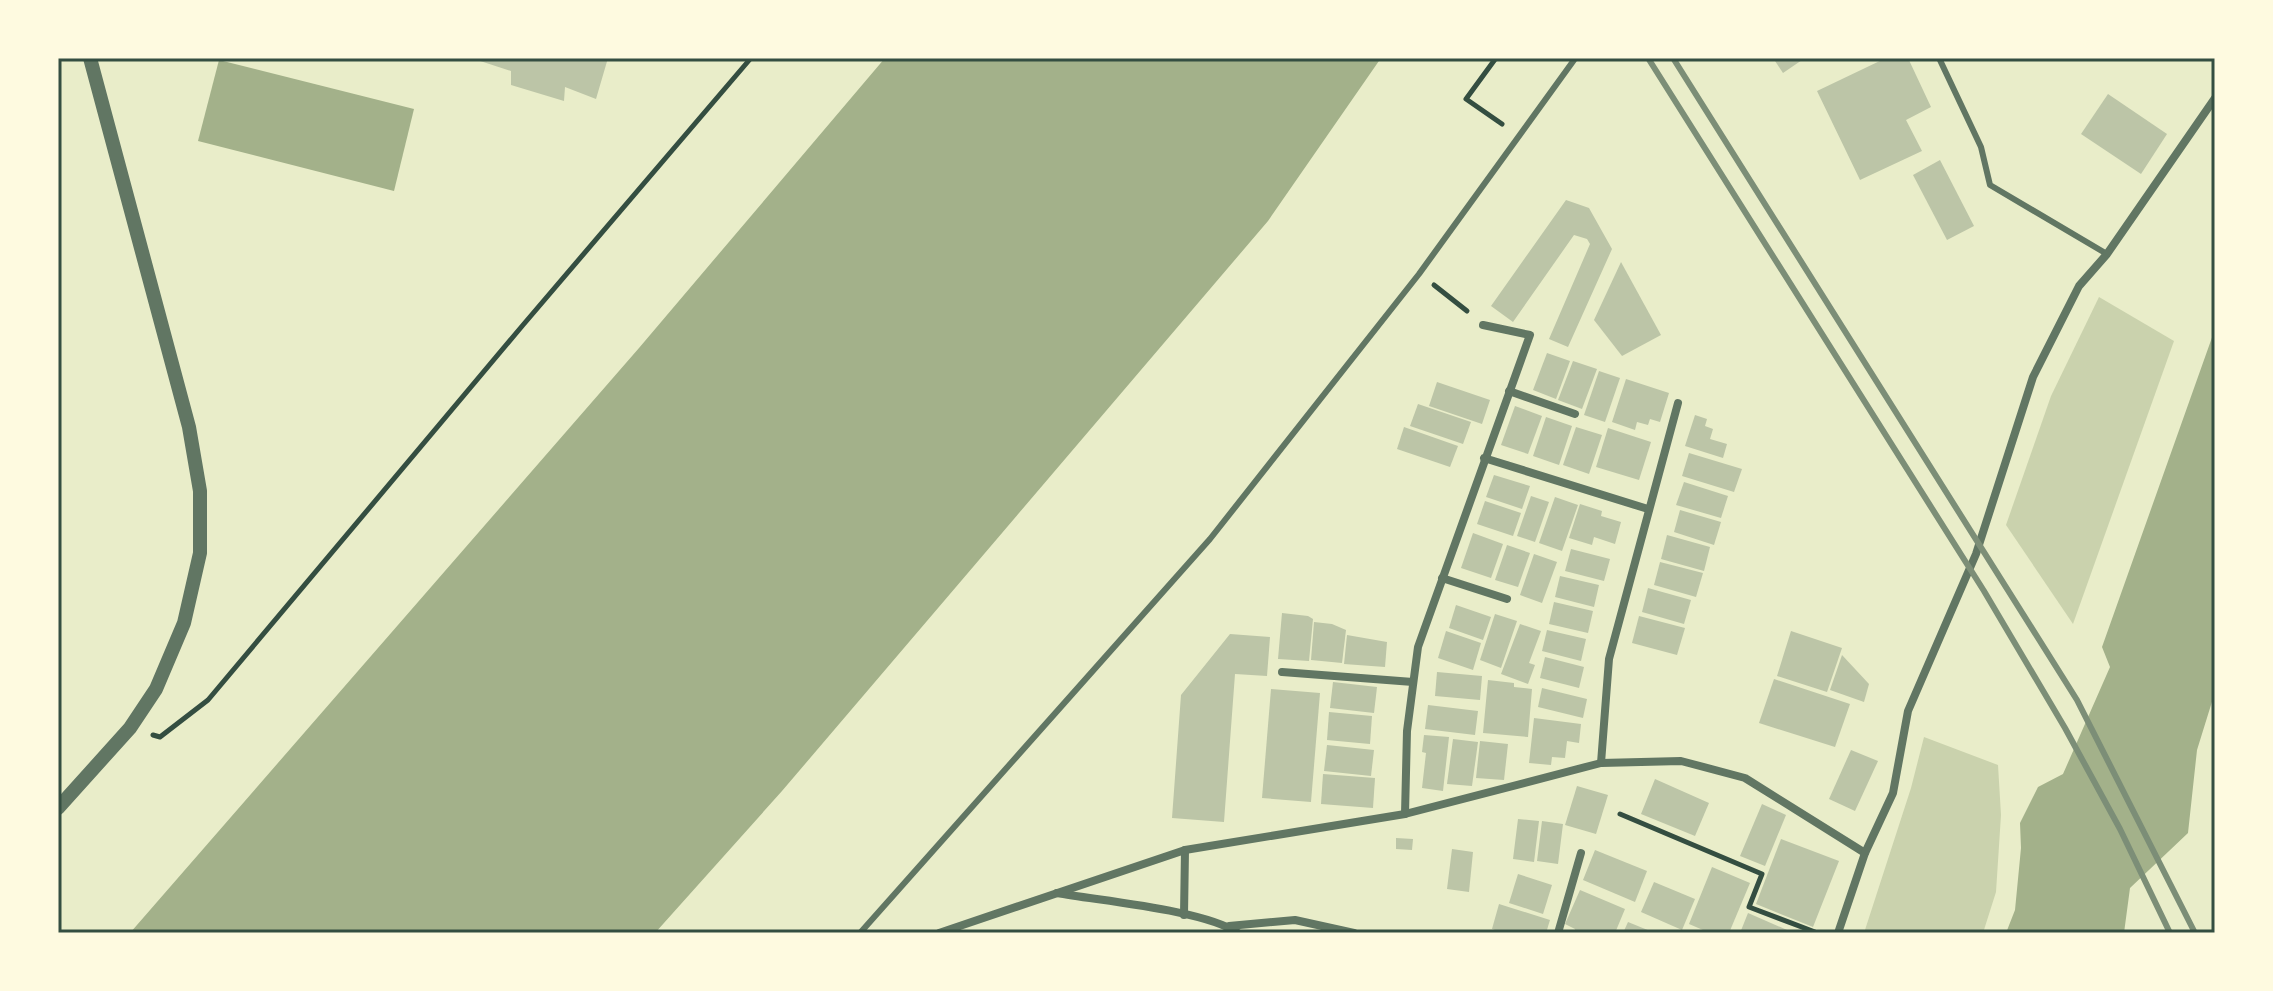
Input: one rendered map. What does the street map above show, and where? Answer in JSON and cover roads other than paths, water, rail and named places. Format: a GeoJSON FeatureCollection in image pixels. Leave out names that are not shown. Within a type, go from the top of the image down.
{"type":"FeatureCollection","features":[{"type":"Feature","properties":{"kind":"street"},"geometry":{"type":"LineString","coordinates":[[58,808],[130,728],[156,689],[184,623],[200,553],[200,491],[189,427],[90,58]]}},
{"type":"Feature","properties":{"kind":"street"},"geometry":{"type":"LineString","coordinates":[[1838,933],[1865,853],[1893,793],[1908,711],[1976,554],[2033,377],[2079,286],[2107,254],[2215,98]]}},
{"type":"Feature","properties":{"kind":"street"},"geometry":{"type":"LineString","coordinates":[[1405,814],[1407,731],[1418,647],[1530,335],[1483,325]]}},
{"type":"Feature","properties":{"kind":"street"},"geometry":{"type":"LineString","coordinates":[[1509,391],[1575,414]]}},
{"type":"Feature","properties":{"kind":"street"},"geometry":{"type":"LineString","coordinates":[[1601,763],[1609,659],[1678,403]]}},
{"type":"Feature","properties":{"kind":"street"},"geometry":{"type":"LineString","coordinates":[[1484,458],[1648,509]]}},
{"type":"Feature","properties":{"kind":"street"},"geometry":{"type":"LineString","coordinates":[[1442,578],[1507,599]]}},
{"type":"Feature","properties":{"kind":"street"},"geometry":{"type":"LineString","coordinates":[[1282,672],[1413,682]]}},
{"type":"Feature","properties":{"kind":"street"},"geometry":{"type":"LineString","coordinates":[[939,933],[1185,850],[1405,814],[1601,763],[1681,761],[1745,778],[1865,853]]}},
{"type":"Feature","properties":{"kind":"street"},"geometry":{"type":"LineString","coordinates":[[1184,915],[1185,850]]}},
{"type":"Feature","properties":{"kind":"street"},"geometry":{"type":"LineString","coordinates":[[1558,933],[1581,853]]}},
{"type":"Feature","properties":{"kind":"street"},"geometry":{"type":"LineString","coordinates":[[1056,893],[1184,915],[1238,933]]}},
{"type":"Feature","properties":{"kind":"street"},"geometry":{"type":"LineString","coordinates":[[1228,930],[1295,920],[1354,933]]}},
{"type":"Feature","properties":{"kind":"lane"},"geometry":{"type":"LineString","coordinates":[[1939,58],[1981,147],[1990,185],[2107,254]]}},
{"type":"Feature","properties":{"kind":"lane"},"geometry":{"type":"LineString","coordinates":[[860,933],[1210,539],[1419,274],[1574,60]]}},
{"type":"Feature","properties":{"kind":"railway"},"geometry":{"type":"LineString","coordinates":[[1648,58],[1984,591],[2120,829],[2170,933]]}},
{"type":"Feature","properties":{"kind":"railway"},"geometry":{"type":"LineString","coordinates":[[1673,58],[2077,700],[2195,933]]}}]}
